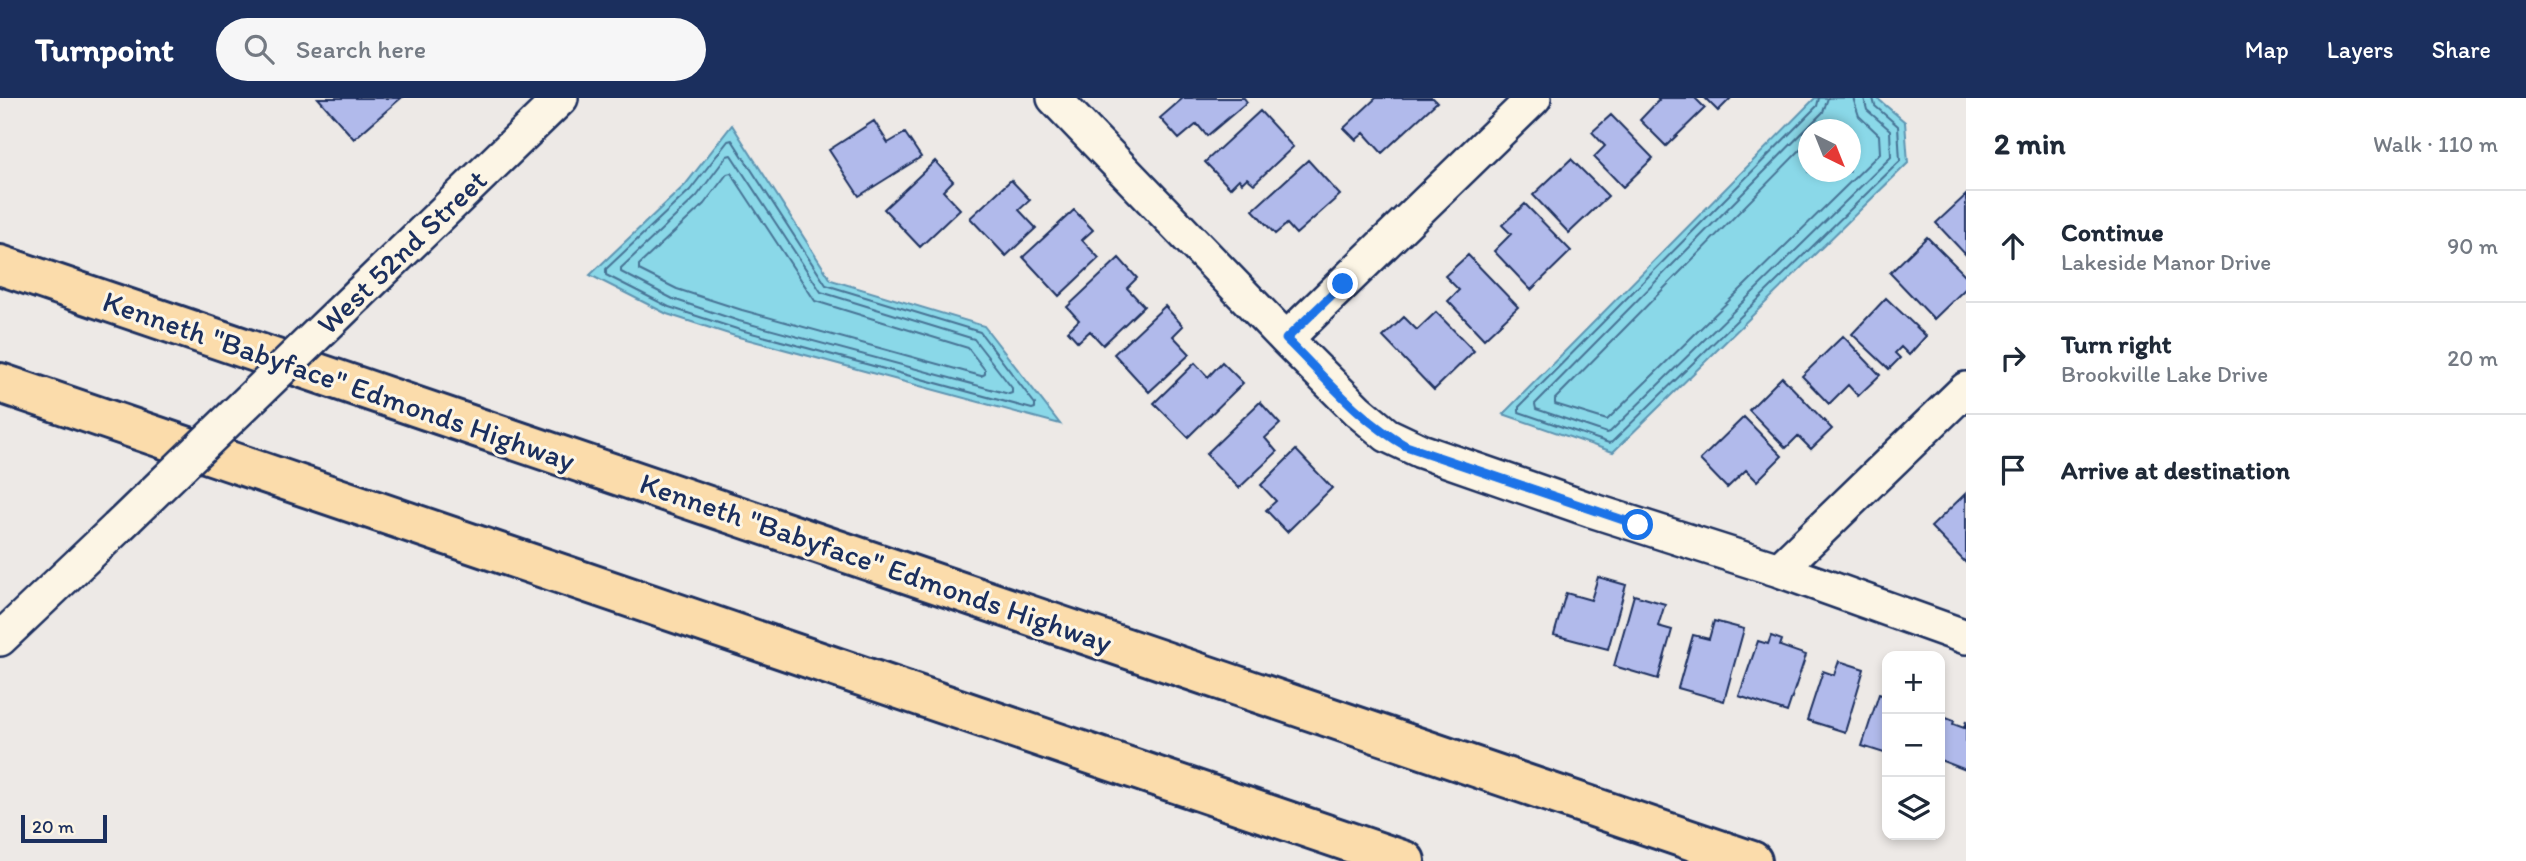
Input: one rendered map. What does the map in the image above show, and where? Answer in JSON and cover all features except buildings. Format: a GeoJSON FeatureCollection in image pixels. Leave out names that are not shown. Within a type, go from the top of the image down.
{"type":"FeatureCollection","features":[{"type":"Feature","properties":{"kind":"highway","name":"Kenneth \"Babyface\" Edmonds Highway"},"geometry":{"type":"LineString","coordinates":[[0,265],[1752,861]]}},
{"type":"Feature","properties":{"kind":"highway"},"geometry":{"type":"LineString","coordinates":[[0,383],[1405,861]]}},
{"type":"Feature","properties":{"kind":"street","name":"West 52nd Street"},"geometry":{"type":"LineString","coordinates":[[0,639],[561,98]]}},
{"type":"Feature","properties":{"kind":"street"},"geometry":{"type":"LineString","coordinates":[[1054,98],[1286,339],[1369,421],[1387,435],[1406,446],[1591,510],[1779,570],[1966,637]]}},
{"type":"Feature","properties":{"kind":"street"},"geometry":{"type":"LineString","coordinates":[[1286,339],[1531,99]]}},
{"type":"Feature","properties":{"kind":"street"},"geometry":{"type":"LineString","coordinates":[[1779,570],[1966,389]]}},
{"type":"Feature","properties":{"kind":"water"},"geometry":{"type":"Polygon","coordinates":[[[1815,98],[1877,98],[1905,122],[1908,163],[1613,452],[1503,414],[1815,98]]]}},
{"type":"Feature","properties":{"kind":"water"},"geometry":{"type":"Polygon","coordinates":[[[732,125],[831,280],[984,326],[1060,424],[735,336],[667,314],[590,275],[685,185],[732,125]]]}},
{"type":"Feature","properties":{"kind":"route"},"geometry":{"type":"LineString","coordinates":[[1343,284],[1286,339],[1369,421],[1406,446],[1638,525]]}}]}
